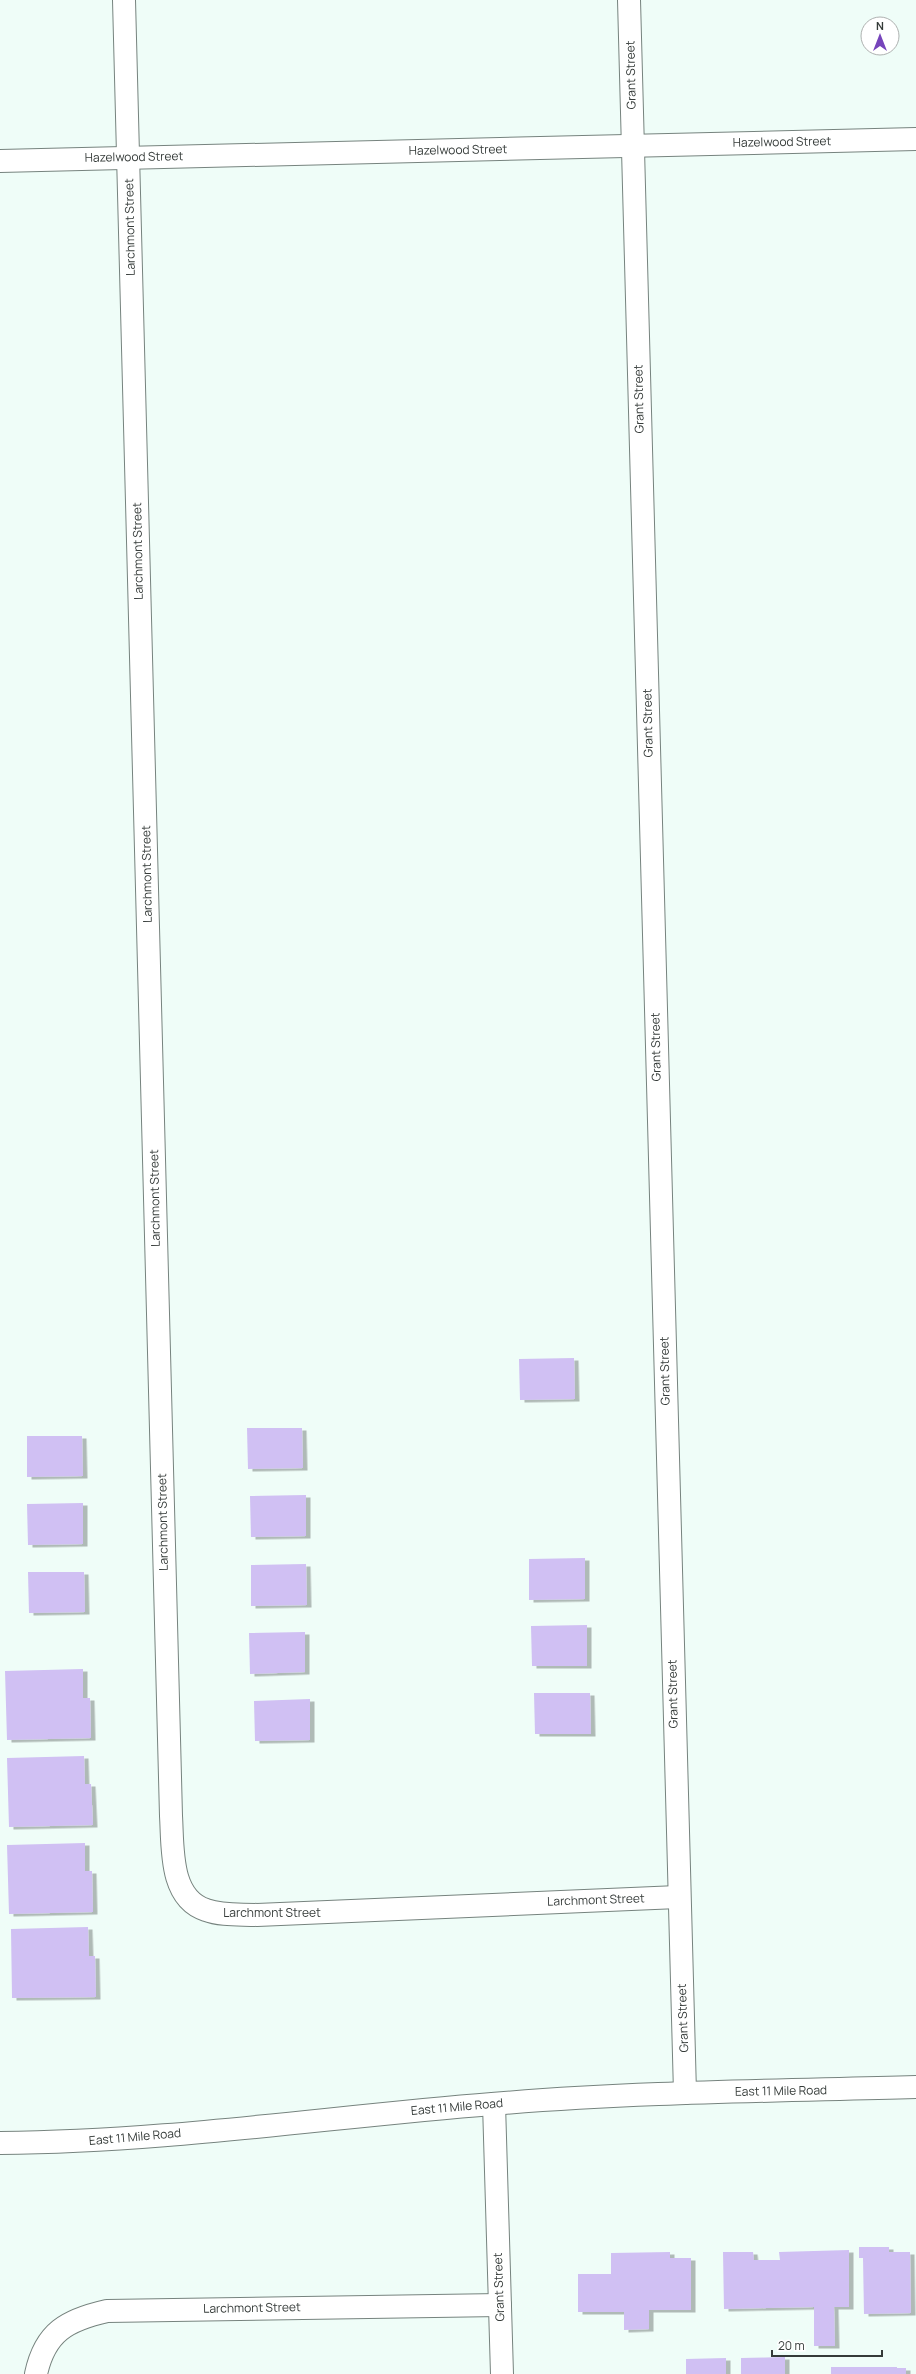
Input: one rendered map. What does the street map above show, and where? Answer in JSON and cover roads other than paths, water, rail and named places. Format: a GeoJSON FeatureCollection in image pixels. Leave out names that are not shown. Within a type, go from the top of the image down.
{"type":"FeatureCollection","features":[{"type":"Feature","properties":{"kind":"street","name":"Larchmont Street"},"geometry":{"type":"LineString","coordinates":[[124,0],[171,1816],[175,1869],[182,1891],[195,1905],[220,1913],[258,1915],[678,1897]]}},
{"type":"Feature","properties":{"kind":"street","name":"Grant Street"},"geometry":{"type":"LineString","coordinates":[[629,0],[678,1897],[685,2093]]}},
{"type":"Feature","properties":{"kind":"street","name":"Hazelwood Street"},"geometry":{"type":"LineString","coordinates":[[0,160],[916,139]]}},
{"type":"Feature","properties":{"kind":"street","name":"East 11 Mile Road"},"geometry":{"type":"LineString","coordinates":[[0,2143],[80,2142],[494,2104],[685,2093],[916,2087]]}},
{"type":"Feature","properties":{"kind":"street","name":"Grant Street"},"geometry":{"type":"LineString","coordinates":[[494,2104],[502,2374]]}},
{"type":"Feature","properties":{"kind":"street","name":"Larchmont Street"},"geometry":{"type":"LineString","coordinates":[[36,2374],[39,2357],[52,2336],[72,2321],[107,2311],[500,2305]]}}]}
